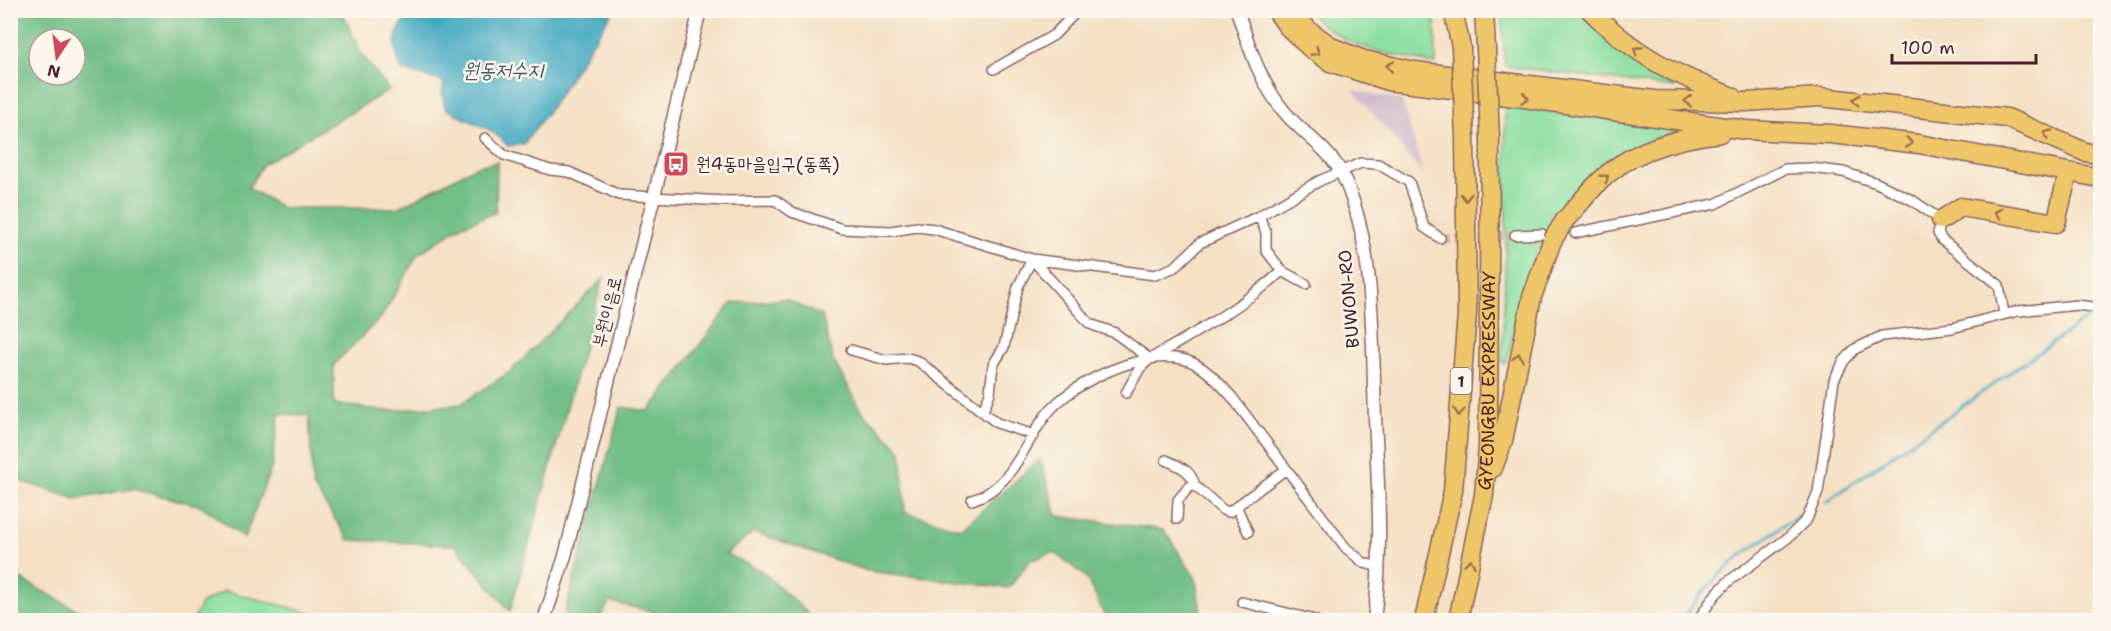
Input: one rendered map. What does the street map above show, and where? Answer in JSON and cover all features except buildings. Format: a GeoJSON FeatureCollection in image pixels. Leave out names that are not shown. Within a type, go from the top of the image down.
{"type":"FeatureCollection","features":[{"type":"Feature","properties":{"kind":"highway"},"geometry":{"type":"LineString","coordinates":[[1276,10],[1287,26],[1302,41],[1330,62],[1388,81],[1746,130],[1832,134],[1918,144],[2100,178]]}},
{"type":"Feature","properties":{"kind":"highway"},"geometry":{"type":"LineString","coordinates":[[1294,10],[1307,29],[1334,48],[1364,60],[1415,71],[1655,100],[1746,102],[1820,97],[2007,118],[2085,152],[2100,155]]}},
{"type":"Feature","properties":{"kind":"highway"},"geometry":{"type":"LineString","coordinates":[[1453,10],[1461,47]]}},
{"type":"Feature","properties":{"kind":"highway","name":"1"},"geometry":{"type":"LineString","coordinates":[[1458,10],[1461,47]]}},
{"type":"Feature","properties":{"kind":"highway","name":"GYEONGBU EXPRESSWAY"},"geometry":{"type":"LineString","coordinates":[[1458,621],[1484,495],[1491,366],[1490,138],[1484,10]]}},
{"type":"Feature","properties":{"kind":"highway"},"geometry":{"type":"LineString","coordinates":[[1590,10],[1612,32],[1657,65],[1746,102]]}},
{"type":"Feature","properties":{"kind":"highway","name":"GYEONGBU EXPRESSWAY"},"geometry":{"type":"LineString","coordinates":[[1424,621],[1453,491],[1467,313],[1466,138],[1461,47]]}},
{"type":"Feature","properties":{"kind":"highway"},"geometry":{"type":"LineString","coordinates":[[1484,495],[1503,441],[1532,297],[1547,237],[1570,226],[1600,181],[1638,154],[1688,137],[1746,130]]}},
{"type":"Feature","properties":{"kind":"highway"},"geometry":{"type":"LineString","coordinates":[[1941,220],[1961,207],[2056,223],[2068,173]]}},
{"type":"Feature","properties":{"kind":"street","name":"부원이음로"},"geometry":{"type":"LineString","coordinates":[[544,621],[565,556],[700,10]]}},
{"type":"Feature","properties":{"kind":"street"},"geometry":{"type":"LineString","coordinates":[[994,69],[1054,35],[1078,10]]}},
{"type":"Feature","properties":{"kind":"street","name":"BUWON-RO"},"geometry":{"type":"LineString","coordinates":[[1237,10],[1252,55],[1267,86],[1286,114],[1328,155],[1340,171],[1364,246],[1370,296],[1379,567],[1374,621]]}},
{"type":"Feature","properties":{"kind":"street"},"geometry":{"type":"LineString","coordinates":[[485,138],[504,155],[522,162],[569,172],[619,195],[653,198],[775,200],[792,212],[842,229],[891,231],[918,227],[934,229],[1032,259],[1155,275],[1175,267],[1200,243],[1259,216],[1340,171],[1361,163],[1378,165],[1403,177],[1412,189],[1424,227],[1440,238]]}},
{"type":"Feature","properties":{"kind":"street"},"geometry":{"type":"LineString","coordinates":[[1570,226],[1715,204],[1766,176],[1785,169],[1803,168],[1843,172],[1877,183],[1912,200],[1941,220],[1938,233],[1942,240],[1999,285],[2004,314]]}},
{"type":"Feature","properties":{"kind":"street"},"geometry":{"type":"LineString","coordinates":[[1259,216],[1266,232],[1266,250],[1282,271],[1306,284]]}},
{"type":"Feature","properties":{"kind":"street"},"geometry":{"type":"LineString","coordinates":[[1515,235],[1547,237]]}},
{"type":"Feature","properties":{"kind":"street"},"geometry":{"type":"LineString","coordinates":[[1032,259],[1090,324],[1115,333],[1150,359]]}},
{"type":"Feature","properties":{"kind":"street"},"geometry":{"type":"LineString","coordinates":[[983,411],[990,393],[993,365],[1004,346],[1018,287],[1032,259]]}},
{"type":"Feature","properties":{"kind":"street"},"geometry":{"type":"LineString","coordinates":[[972,500],[985,496],[1011,472],[1046,415],[1060,400],[1093,378],[1150,359],[1226,315],[1282,271]]}},
{"type":"Feature","properties":{"kind":"street"},"geometry":{"type":"LineString","coordinates":[[1698,621],[1715,595],[1789,537],[1807,519],[1818,492],[1834,380],[1844,361],[1855,349],[1882,336],[1952,328],[2004,314],[2047,306],[2098,308]]}},
{"type":"Feature","properties":{"kind":"street"},"geometry":{"type":"LineString","coordinates":[[851,350],[886,360],[908,358],[918,361],[998,423],[1034,435]]}},
{"type":"Feature","properties":{"kind":"street"},"geometry":{"type":"LineString","coordinates":[[1126,393],[1140,368],[1150,359],[1167,357],[1197,365],[1213,377],[1232,397],[1346,548],[1364,564],[1379,567]]}},
{"type":"Feature","properties":{"kind":"street"},"geometry":{"type":"LineString","coordinates":[[1167,460],[1187,470],[1195,486],[1223,510],[1229,512],[1285,470]]}},
{"type":"Feature","properties":{"kind":"street"},"geometry":{"type":"LineString","coordinates":[[1177,519],[1178,500],[1189,487],[1195,486]]}},
{"type":"Feature","properties":{"kind":"street"},"geometry":{"type":"LineString","coordinates":[[1237,508],[1248,532]]}},
{"type":"Feature","properties":{"kind":"street"},"geometry":{"type":"LineString","coordinates":[[1242,602],[1315,621]]}},
{"type":"Feature","properties":{"kind":"shaded area"},"geometry":{"type":"Polygon","coordinates":[[[1353,90],[1402,101],[1424,175],[1353,90]]]}},
{"type":"Feature","properties":{"kind":"green space"},"geometry":{"type":"Polygon","coordinates":[[[10,11],[342,11],[361,54],[389,90],[263,164],[248,188],[283,208],[398,208],[477,166],[497,162],[496,212],[461,226],[418,254],[382,316],[334,364],[334,404],[386,411],[461,404],[510,372],[603,279],[510,611],[455,545],[349,540],[313,486],[309,415],[279,414],[272,466],[244,538],[202,506],[133,489],[76,499],[11,478],[10,11]]]}},
{"type":"Feature","properties":{"kind":"green space"},"geometry":{"type":"Polygon","coordinates":[[[1308,11],[1435,11],[1436,64],[1383,53],[1351,42],[1321,24],[1308,11]]]}},
{"type":"Feature","properties":{"kind":"green space"},"geometry":{"type":"Polygon","coordinates":[[[1501,11],[1579,11],[1624,54],[1676,88],[1505,66],[1501,11]]]}},
{"type":"Feature","properties":{"kind":"green space"},"geometry":{"type":"Polygon","coordinates":[[[1505,106],[1681,130],[1626,152],[1606,165],[1571,198],[1543,239],[1524,283],[1504,364],[1502,362],[1506,239],[1505,106]]]}},
{"type":"Feature","properties":{"kind":"green space"},"geometry":{"type":"Polygon","coordinates":[[[785,299],[822,316],[833,360],[863,412],[901,450],[905,512],[961,529],[1040,459],[1057,516],[1164,530],[1196,579],[1202,620],[1107,620],[1086,577],[1054,552],[1029,561],[1009,588],[868,571],[754,532],[726,554],[763,572],[807,613],[809,620],[664,620],[651,611],[610,602],[598,620],[563,620],[621,407],[649,411],[732,303],[785,299]]]}},
{"type":"Feature","properties":{"kind":"green space"},"geometry":{"type":"Polygon","coordinates":[[[11,574],[96,620],[11,620],[11,574]]]}},
{"type":"Feature","properties":{"kind":"green space"},"geometry":{"type":"Polygon","coordinates":[[[225,591],[338,620],[193,620],[202,603],[225,591]]]}},
{"type":"Feature","properties":{"kind":"water","name":"원동저수지"},"geometry":{"type":"Polygon","coordinates":[[[412,11],[613,11],[551,107],[524,144],[508,146],[494,133],[445,108],[442,94],[444,82],[401,70],[396,51],[396,38],[401,26],[412,11]]]}},
{"type":"Feature","properties":{"kind":"waterway"},"geometry":{"type":"LineString","coordinates":[[1826,502],[2099,310]]}},
{"type":"Feature","properties":{"kind":"waterway"},"geometry":{"type":"LineString","coordinates":[[1683,620],[1694,603],[1720,574],[1749,550],[1798,516]]}},
{"type":"Feature","properties":{"kind":"tunnel"},"geometry":{"type":"LineString","coordinates":[[1440,238],[1515,235]]}},
{"type":"Feature","properties":{"kind":"place","name":"원4동마을입구(동쪽)"},"geometry":{"type":"Point","coordinates":[676,164]}}]}
